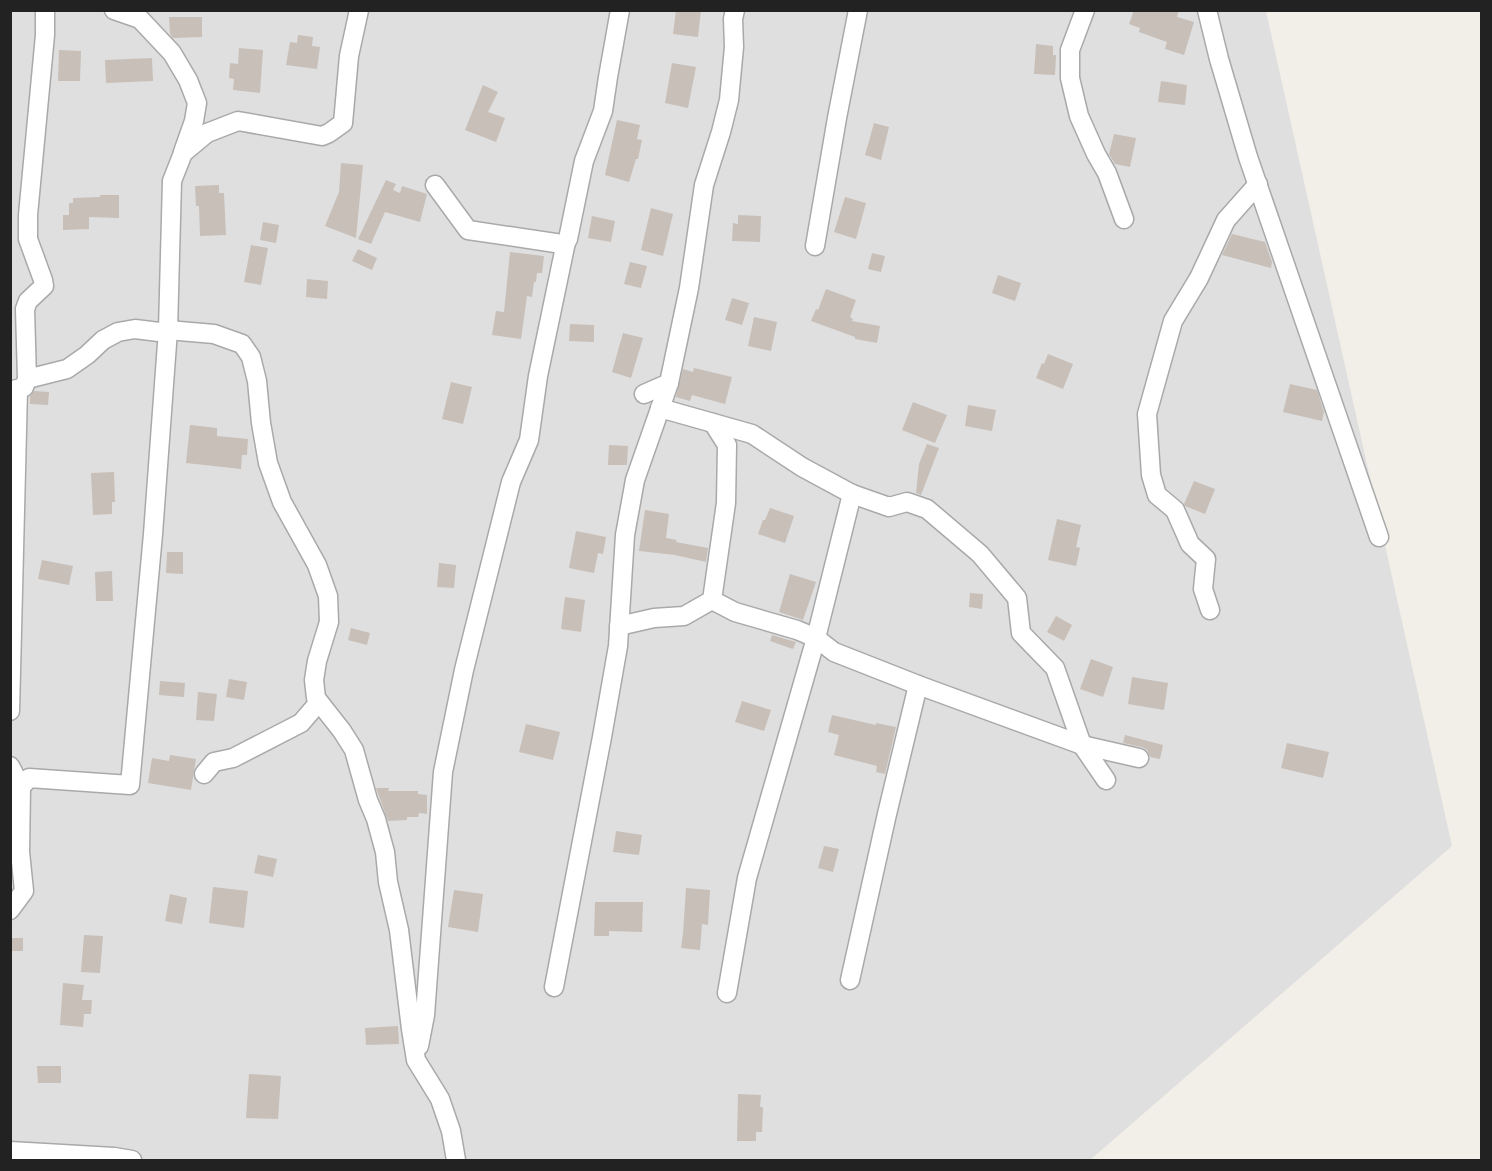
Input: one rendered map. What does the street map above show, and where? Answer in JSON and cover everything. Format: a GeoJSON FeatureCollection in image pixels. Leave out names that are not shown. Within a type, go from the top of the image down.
{"type":"FeatureCollection","features":[{"type":"Feature","properties":{"kind":"street"},"geometry":{"type":"LineString","coordinates":[[10,711],[18,387],[25,309],[28,301],[44,286],[28,239],[28,215],[45,35],[45,10]]}},
{"type":"Feature","properties":{"kind":"street"},"geometry":{"type":"LineString","coordinates":[[21,788],[29,778],[130,785],[153,534],[168,330],[172,181],[194,122],[196,103],[188,80],[172,53],[140,19],[114,10]]}},
{"type":"Feature","properties":{"kind":"street"},"geometry":{"type":"LineString","coordinates":[[179,162],[183,153],[207,133],[238,121],[322,136],[343,123],[349,56],[359,10]]}},
{"type":"Feature","properties":{"kind":"street"},"geometry":{"type":"LineString","coordinates":[[416,1060],[424,1015],[443,772],[464,670],[511,482],[529,440],[538,376],[566,242],[584,161],[603,111],[621,10]]}},
{"type":"Feature","properties":{"kind":"street"},"geometry":{"type":"LineString","coordinates":[[554,987],[618,646],[625,535],[635,480],[669,383],[689,288],[704,185],[729,100],[735,10]]}},
{"type":"Feature","properties":{"kind":"street"},"geometry":{"type":"LineString","coordinates":[[815,246],[858,10]]}},
{"type":"Feature","properties":{"kind":"street"},"geometry":{"type":"LineString","coordinates":[[1084,10],[1070,51],[1070,78],[1079,116],[1107,172],[1124,219]]}},
{"type":"Feature","properties":{"kind":"street"},"geometry":{"type":"LineString","coordinates":[[1207,10],[1219,59],[1258,184],[1379,537]]}},
{"type":"Feature","properties":{"kind":"street"},"geometry":{"type":"LineString","coordinates":[[1210,610],[1203,589],[1206,559],[1190,544],[1175,510],[1157,495],[1151,475],[1147,414],[1173,321],[1199,278],[1226,220],[1258,184]]}},
{"type":"Feature","properties":{"kind":"street"},"geometry":{"type":"LineString","coordinates":[[435,185],[468,230],[562,244],[566,242]]}},
{"type":"Feature","properties":{"kind":"street"},"geometry":{"type":"LineString","coordinates":[[18,387],[67,369],[103,340],[118,332],[135,329],[214,334],[242,344],[251,357],[257,381],[268,464],[282,502],[317,565],[328,596],[329,622],[314,680],[316,698],[354,750],[368,800],[376,819],[385,852],[388,882],[399,930],[416,1060],[440,1098],[451,1131],[456,1161]]}},
{"type":"Feature","properties":{"kind":"street"},"geometry":{"type":"LineString","coordinates":[[644,394],[669,383]]}},
{"type":"Feature","properties":{"kind":"street"},"geometry":{"type":"LineString","coordinates":[[660,408],[752,434],[852,494],[889,507],[907,502],[927,509],[980,554],[1017,598],[1021,633],[1055,668],[1082,745],[1106,780]]}},
{"type":"Feature","properties":{"kind":"street"},"geometry":{"type":"LineString","coordinates":[[712,600],[726,503],[727,445],[713,423]]}},
{"type":"Feature","properties":{"kind":"street"},"geometry":{"type":"LineString","coordinates":[[727,993],[747,878],[816,638],[852,494]]}},
{"type":"Feature","properties":{"kind":"street"},"geometry":{"type":"LineString","coordinates":[[619,626],[654,618],[684,616],[712,600]]}},
{"type":"Feature","properties":{"kind":"street"},"geometry":{"type":"LineString","coordinates":[[712,600],[735,612],[797,630],[816,638],[834,652],[918,685],[1082,745],[1139,758]]}},
{"type":"Feature","properties":{"kind":"street"},"geometry":{"type":"LineString","coordinates":[[850,980],[918,685]]}},
{"type":"Feature","properties":{"kind":"street"},"geometry":{"type":"LineString","coordinates":[[204,774],[214,762],[233,758],[301,723],[319,702]]}},
{"type":"Feature","properties":{"kind":"street"},"geometry":{"type":"LineString","coordinates":[[10,766],[21,788],[20,852],[24,891],[10,910]]}},
{"type":"Feature","properties":{"kind":"street"},"geometry":{"type":"LineString","coordinates":[[10,1151],[114,1157],[132,1161]]}},
{"type":"Feature","properties":{"kind":"shaded area"},"geometry":{"type":"Polygon","coordinates":[[[10,11],[1266,11],[1452,846],[1090,1160],[11,1160],[10,11]]]}},
{"type":"Feature","properties":{"kind":"building"},"geometry":{"type":"Polygon","coordinates":[[[676,10],[701,10],[698,37],[673,34],[676,10]]]}},
{"type":"Feature","properties":{"kind":"building"},"geometry":{"type":"Polygon","coordinates":[[[1134,10],[1179,10],[1177,17],[1194,22],[1184,55],[1165,49],[1167,42],[1139,32],[1140,28],[1129,24],[1134,10]]]}},
{"type":"Feature","properties":{"kind":"building"},"geometry":{"type":"Polygon","coordinates":[[[169,17],[202,17],[202,37],[173,38],[170,34],[169,17]]]}},
{"type":"Feature","properties":{"kind":"building"},"geometry":{"type":"Polygon","coordinates":[[[298,35],[313,37],[312,46],[320,47],[317,69],[286,65],[290,42],[297,43],[298,35]]]}},
{"type":"Feature","properties":{"kind":"building"},"geometry":{"type":"Polygon","coordinates":[[[1036,44],[1053,46],[1053,55],[1056,55],[1055,75],[1034,74],[1036,44]]]}},
{"type":"Feature","properties":{"kind":"building"},"geometry":{"type":"Polygon","coordinates":[[[239,48],[263,50],[260,93],[233,90],[234,79],[229,78],[230,63],[238,64],[239,48]]]}},
{"type":"Feature","properties":{"kind":"building"},"geometry":{"type":"Polygon","coordinates":[[[59,50],[81,51],[80,81],[58,81],[59,50]]]}},
{"type":"Feature","properties":{"kind":"building"},"geometry":{"type":"Polygon","coordinates":[[[152,58],[153,81],[106,83],[105,60],[152,58]]]}},
{"type":"Feature","properties":{"kind":"building"},"geometry":{"type":"Polygon","coordinates":[[[672,63],[696,67],[688,108],[665,103],[672,63]]]}},
{"type":"Feature","properties":{"kind":"building"},"geometry":{"type":"Polygon","coordinates":[[[1161,81],[1187,85],[1185,105],[1158,102],[1161,81]]]}},
{"type":"Feature","properties":{"kind":"building"},"geometry":{"type":"Polygon","coordinates":[[[483,85],[498,92],[488,112],[505,118],[496,142],[465,130],[483,85]]]}},
{"type":"Feature","properties":{"kind":"building"},"geometry":{"type":"Polygon","coordinates":[[[617,120],[640,125],[637,139],[642,140],[629,182],[605,175],[617,120]]]}},
{"type":"Feature","properties":{"kind":"building"},"geometry":{"type":"Polygon","coordinates":[[[874,123],[889,127],[881,160],[865,155],[874,123]]]}},
{"type":"Feature","properties":{"kind":"building"},"geometry":{"type":"Polygon","coordinates":[[[1114,134],[1136,138],[1130,167],[1115,164],[1109,154],[1114,134]]]}},
{"type":"Feature","properties":{"kind":"building"},"geometry":{"type":"Polygon","coordinates":[[[341,163],[363,165],[356,238],[325,226],[339,192],[341,163]]]}},
{"type":"Feature","properties":{"kind":"building"},"geometry":{"type":"Polygon","coordinates":[[[386,180],[396,184],[393,190],[400,193],[402,186],[427,194],[420,222],[385,212],[371,244],[358,239],[386,180]]]}},
{"type":"Feature","properties":{"kind":"building"},"geometry":{"type":"Polygon","coordinates":[[[219,185],[219,193],[224,193],[226,235],[200,236],[199,206],[196,206],[195,186],[219,185]]]}},
{"type":"Feature","properties":{"kind":"building"},"geometry":{"type":"Polygon","coordinates":[[[100,195],[119,195],[119,218],[89,217],[89,229],[63,230],[63,215],[69,215],[69,203],[73,203],[73,198],[100,197],[100,195]]]}},
{"type":"Feature","properties":{"kind":"building"},"geometry":{"type":"Polygon","coordinates":[[[845,197],[866,203],[856,239],[834,232],[845,197]]]}},
{"type":"Feature","properties":{"kind":"building"},"geometry":{"type":"Polygon","coordinates":[[[651,208],[673,214],[663,256],[641,250],[651,208]]]}},
{"type":"Feature","properties":{"kind":"building"},"geometry":{"type":"Polygon","coordinates":[[[738,215],[761,216],[760,242],[732,241],[733,223],[738,224],[738,215]]]}},
{"type":"Feature","properties":{"kind":"building"},"geometry":{"type":"Polygon","coordinates":[[[592,216],[615,221],[611,242],[588,238],[592,216]]]}},
{"type":"Feature","properties":{"kind":"building"},"geometry":{"type":"Polygon","coordinates":[[[263,222],[279,225],[276,243],[260,240],[263,222]]]}},
{"type":"Feature","properties":{"kind":"building"},"geometry":{"type":"Polygon","coordinates":[[[1232,234],[1265,242],[1272,262],[1271,268],[1222,255],[1232,234]]]}},
{"type":"Feature","properties":{"kind":"building"},"geometry":{"type":"Polygon","coordinates":[[[251,245],[268,248],[261,285],[244,282],[251,245]]]}},
{"type":"Feature","properties":{"kind":"building"},"geometry":{"type":"Polygon","coordinates":[[[358,249],[377,258],[372,270],[352,261],[358,249]]]}},
{"type":"Feature","properties":{"kind":"building"},"geometry":{"type":"Polygon","coordinates":[[[510,252],[544,256],[542,273],[537,273],[532,297],[527,296],[521,339],[492,335],[496,311],[504,312],[510,252]]]}},
{"type":"Feature","properties":{"kind":"building"},"geometry":{"type":"Polygon","coordinates":[[[872,253],[885,256],[881,272],[868,269],[872,253]]]}},
{"type":"Feature","properties":{"kind":"building"},"geometry":{"type":"Polygon","coordinates":[[[630,262],[647,266],[641,288],[624,284],[630,262]]]}},
{"type":"Feature","properties":{"kind":"building"},"geometry":{"type":"Polygon","coordinates":[[[998,275],[1021,283],[1015,301],[992,293],[998,275]]]}},
{"type":"Feature","properties":{"kind":"building"},"geometry":{"type":"Polygon","coordinates":[[[307,279],[328,281],[327,299],[306,297],[307,279]]]}},
{"type":"Feature","properties":{"kind":"building"},"geometry":{"type":"Polygon","coordinates":[[[826,289],[856,300],[850,317],[852,321],[880,326],[877,343],[855,339],[855,337],[811,321],[826,289]]]}},
{"type":"Feature","properties":{"kind":"building"},"geometry":{"type":"Polygon","coordinates":[[[732,298],[749,303],[742,325],[725,320],[732,298]]]}},
{"type":"Feature","properties":{"kind":"building"},"geometry":{"type":"Polygon","coordinates":[[[754,317],[777,322],[771,351],[748,346],[754,317]]]}},
{"type":"Feature","properties":{"kind":"building"},"geometry":{"type":"Polygon","coordinates":[[[570,324],[594,325],[594,342],[569,341],[570,324]]]}},
{"type":"Feature","properties":{"kind":"building"},"geometry":{"type":"Polygon","coordinates":[[[623,333],[643,338],[631,378],[612,372],[623,333]]]}},
{"type":"Feature","properties":{"kind":"building"},"geometry":{"type":"Polygon","coordinates":[[[1048,354],[1073,364],[1063,389],[1036,378],[1048,354]]]}},
{"type":"Feature","properties":{"kind":"building"},"geometry":{"type":"Polygon","coordinates":[[[694,368],[732,377],[725,404],[692,395],[690,401],[676,397],[683,369],[693,372],[694,368]]]}},
{"type":"Feature","properties":{"kind":"building"},"geometry":{"type":"Polygon","coordinates":[[[451,382],[472,387],[463,424],[442,419],[451,382]]]}},
{"type":"Feature","properties":{"kind":"building"},"geometry":{"type":"Polygon","coordinates":[[[1290,384],[1317,390],[1324,412],[1322,421],[1283,412],[1290,384]]]}},
{"type":"Feature","properties":{"kind":"building"},"geometry":{"type":"Polygon","coordinates":[[[34,391],[49,392],[48,405],[30,404],[30,396],[34,391]]]}},
{"type":"Feature","properties":{"kind":"building"},"geometry":{"type":"Polygon","coordinates":[[[913,402],[947,415],[935,443],[902,430],[913,402]]]}},
{"type":"Feature","properties":{"kind":"building"},"geometry":{"type":"Polygon","coordinates":[[[968,405],[996,410],[992,431],[965,426],[968,405]]]}},
{"type":"Feature","properties":{"kind":"building"},"geometry":{"type":"Polygon","coordinates":[[[190,425],[217,428],[217,436],[248,439],[247,455],[242,455],[241,469],[186,463],[190,425]]]}},
{"type":"Feature","properties":{"kind":"building"},"geometry":{"type":"Polygon","coordinates":[[[927,444],[939,448],[921,495],[916,493],[919,464],[927,444]]]}},
{"type":"Feature","properties":{"kind":"building"},"geometry":{"type":"Polygon","coordinates":[[[609,445],[628,446],[627,465],[608,465],[609,445]]]}},
{"type":"Feature","properties":{"kind":"building"},"geometry":{"type":"Polygon","coordinates":[[[114,472],[115,502],[112,502],[112,514],[93,515],[91,473],[114,472]]]}},
{"type":"Feature","properties":{"kind":"building"},"geometry":{"type":"Polygon","coordinates":[[[1194,481],[1215,489],[1205,514],[1184,504],[1194,481]]]}},
{"type":"Feature","properties":{"kind":"building"},"geometry":{"type":"Polygon","coordinates":[[[770,508],[794,516],[785,543],[758,534],[770,508]]]}},
{"type":"Feature","properties":{"kind":"building"},"geometry":{"type":"Polygon","coordinates":[[[645,510],[669,514],[666,538],[708,548],[706,562],[675,555],[639,551],[645,510]]]}},
{"type":"Feature","properties":{"kind":"building"},"geometry":{"type":"Polygon","coordinates":[[[1057,519],[1081,525],[1076,547],[1080,548],[1076,566],[1048,560],[1057,519]]]}},
{"type":"Feature","properties":{"kind":"building"},"geometry":{"type":"Polygon","coordinates":[[[576,531],[606,537],[603,554],[598,553],[594,573],[569,568],[576,531]]]}},
{"type":"Feature","properties":{"kind":"building"},"geometry":{"type":"Polygon","coordinates":[[[167,552],[183,552],[183,574],[166,573],[167,552]]]}},
{"type":"Feature","properties":{"kind":"building"},"geometry":{"type":"Polygon","coordinates":[[[42,560],[73,566],[69,585],[38,579],[42,560]]]}},
{"type":"Feature","properties":{"kind":"building"},"geometry":{"type":"Polygon","coordinates":[[[439,563],[456,565],[454,588],[437,587],[439,563]]]}},
{"type":"Feature","properties":{"kind":"building"},"geometry":{"type":"Polygon","coordinates":[[[112,571],[113,601],[96,601],[95,572],[112,571]]]}},
{"type":"Feature","properties":{"kind":"building"},"geometry":{"type":"Polygon","coordinates":[[[790,574],[816,582],[803,620],[779,612],[790,574]]]}},
{"type":"Feature","properties":{"kind":"building"},"geometry":{"type":"Polygon","coordinates":[[[970,593],[983,594],[982,609],[969,607],[970,593]]]}},
{"type":"Feature","properties":{"kind":"building"},"geometry":{"type":"Polygon","coordinates":[[[565,597],[585,600],[581,632],[561,629],[565,597]]]}},
{"type":"Feature","properties":{"kind":"building"},"geometry":{"type":"Polygon","coordinates":[[[1056,616],[1072,625],[1064,641],[1047,632],[1056,616]]]}},
{"type":"Feature","properties":{"kind":"building"},"geometry":{"type":"Polygon","coordinates":[[[351,628],[370,633],[367,645],[348,640],[351,628]]]}},
{"type":"Feature","properties":{"kind":"building"},"geometry":{"type":"Polygon","coordinates":[[[772,635],[796,642],[793,649],[770,641],[772,635]]]}},
{"type":"Feature","properties":{"kind":"building"},"geometry":{"type":"Polygon","coordinates":[[[1091,659],[1113,667],[1103,697],[1080,689],[1091,659]]]}},
{"type":"Feature","properties":{"kind":"building"},"geometry":{"type":"Polygon","coordinates":[[[1132,677],[1168,683],[1164,710],[1128,704],[1132,677]]]}},
{"type":"Feature","properties":{"kind":"building"},"geometry":{"type":"Polygon","coordinates":[[[229,679],[247,682],[244,700],[226,697],[229,679]]]}},
{"type":"Feature","properties":{"kind":"building"},"geometry":{"type":"Polygon","coordinates":[[[160,681],[185,683],[184,697],[159,695],[160,681]]]}},
{"type":"Feature","properties":{"kind":"building"},"geometry":{"type":"Polygon","coordinates":[[[198,692],[217,694],[214,721],[196,720],[198,692]]]}},
{"type":"Feature","properties":{"kind":"building"},"geometry":{"type":"Polygon","coordinates":[[[742,701],[771,710],[764,731],[735,722],[742,701]]]}},
{"type":"Feature","properties":{"kind":"building"},"geometry":{"type":"Polygon","coordinates":[[[832,715],[896,727],[885,774],[876,772],[877,766],[834,755],[839,735],[828,732],[832,715]]]}},
{"type":"Feature","properties":{"kind":"building"},"geometry":{"type":"Polygon","coordinates":[[[526,724],[560,732],[553,760],[519,752],[526,724]]]}},
{"type":"Feature","properties":{"kind":"building"},"geometry":{"type":"Polygon","coordinates":[[[1125,735],[1163,745],[1160,759],[1150,757],[1147,750],[1142,747],[1123,743],[1125,735]]]}},
{"type":"Feature","properties":{"kind":"building"},"geometry":{"type":"Polygon","coordinates":[[[1287,743],[1329,752],[1323,778],[1281,768],[1287,743]]]}},
{"type":"Feature","properties":{"kind":"building"},"geometry":{"type":"Polygon","coordinates":[[[170,755],[196,759],[191,790],[148,783],[152,758],[169,761],[170,755]]]}},
{"type":"Feature","properties":{"kind":"building"},"geometry":{"type":"Polygon","coordinates":[[[376,788],[389,788],[388,791],[418,791],[418,794],[427,795],[427,814],[419,813],[418,817],[407,817],[407,820],[388,821],[376,788]]]}},
{"type":"Feature","properties":{"kind":"building"},"geometry":{"type":"Polygon","coordinates":[[[616,831],[642,835],[639,855],[613,852],[616,831]]]}},
{"type":"Feature","properties":{"kind":"building"},"geometry":{"type":"Polygon","coordinates":[[[824,846],[839,849],[833,872],[818,868],[824,846]]]}},
{"type":"Feature","properties":{"kind":"building"},"geometry":{"type":"Polygon","coordinates":[[[258,855],[277,859],[273,877],[254,873],[258,855]]]}},
{"type":"Feature","properties":{"kind":"building"},"geometry":{"type":"Polygon","coordinates":[[[213,887],[248,891],[244,928],[209,923],[213,887]]]}},
{"type":"Feature","properties":{"kind":"building"},"geometry":{"type":"Polygon","coordinates":[[[686,888],[710,890],[708,925],[702,924],[700,950],[681,948],[686,888]]]}},
{"type":"Feature","properties":{"kind":"building"},"geometry":{"type":"Polygon","coordinates":[[[454,890],[483,894],[478,932],[448,927],[454,890]]]}},
{"type":"Feature","properties":{"kind":"building"},"geometry":{"type":"Polygon","coordinates":[[[170,894],[187,898],[182,924],[165,921],[170,894]]]}},
{"type":"Feature","properties":{"kind":"building"},"geometry":{"type":"Polygon","coordinates":[[[595,902],[643,902],[642,932],[609,931],[609,936],[594,936],[595,902]]]}},
{"type":"Feature","properties":{"kind":"building"},"geometry":{"type":"Polygon","coordinates":[[[84,935],[103,936],[100,973],[81,972],[84,935]]]}},
{"type":"Feature","properties":{"kind":"building"},"geometry":{"type":"Polygon","coordinates":[[[10,938],[23,938],[23,951],[10,951],[10,938]]]}},
{"type":"Feature","properties":{"kind":"building"},"geometry":{"type":"Polygon","coordinates":[[[63,983],[84,985],[82,1000],[92,1000],[91,1014],[84,1014],[83,1027],[60,1025],[63,983]]]}},
{"type":"Feature","properties":{"kind":"building"},"geometry":{"type":"Polygon","coordinates":[[[398,1026],[399,1044],[366,1045],[365,1028],[398,1026]]]}},
{"type":"Feature","properties":{"kind":"building"},"geometry":{"type":"Polygon","coordinates":[[[37,1066],[61,1066],[61,1083],[38,1083],[37,1066]]]}},
{"type":"Feature","properties":{"kind":"building"},"geometry":{"type":"Polygon","coordinates":[[[249,1074],[281,1076],[278,1119],[246,1118],[249,1074]]]}},
{"type":"Feature","properties":{"kind":"building"},"geometry":{"type":"Polygon","coordinates":[[[738,1094],[761,1095],[762,1132],[756,1132],[756,1141],[737,1141],[738,1094]]]}}]}
